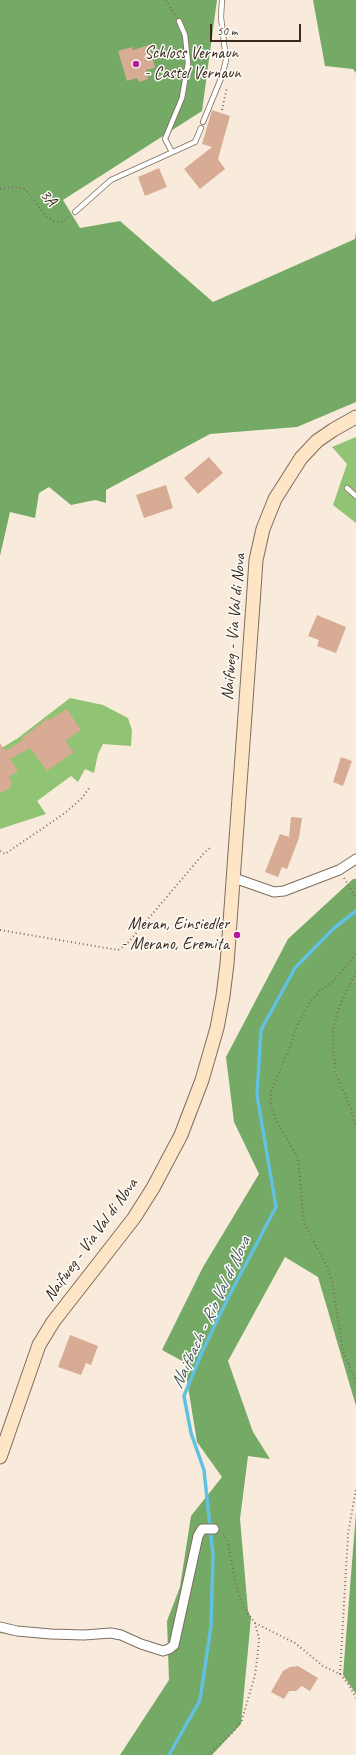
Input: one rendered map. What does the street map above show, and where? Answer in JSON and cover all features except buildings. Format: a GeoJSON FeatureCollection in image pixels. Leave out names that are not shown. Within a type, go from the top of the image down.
{"type":"FeatureCollection","features":[{"type":"Feature","properties":{"kind":"main road","name":"Naifweg - Via Val di Nova"},"geometry":{"type":"LineString","coordinates":[[0,1457],[39,1345],[53,1322],[134,1218],[153,1188],[181,1135],[202,1080],[218,1022],[227,964],[256,560],[263,529],[275,499],[301,458],[317,441],[356,417]]}},
{"type":"Feature","properties":{"kind":"street"},"geometry":{"type":"LineString","coordinates":[[234,878],[274,892],[284,891],[339,870],[356,860]]}},
{"type":"Feature","properties":{"kind":"street"},"geometry":{"type":"LineString","coordinates":[[0,1627],[17,1631],[51,1634],[84,1635],[111,1633],[121,1635],[163,1651],[169,1649],[174,1645],[198,1536],[200,1531],[210,1529]]}},
{"type":"Feature","properties":{"kind":"lane"},"geometry":{"type":"LineString","coordinates":[[203,122],[222,76],[226,60],[221,17],[222,0]]}},
{"type":"Feature","properties":{"kind":"lane"},"geometry":{"type":"LineString","coordinates":[[172,152],[165,140],[182,98],[188,63],[185,35],[179,21]]}},
{"type":"Feature","properties":{"kind":"lane"},"geometry":{"type":"LineString","coordinates":[[75,212],[111,180],[195,142],[201,128]]}},
{"type":"Feature","properties":{"kind":"lane"},"geometry":{"type":"LineString","coordinates":[[347,488],[356,496]]}},
{"type":"Feature","properties":{"kind":"path"},"geometry":{"type":"LineString","coordinates":[[166,0],[179,21]]}},
{"type":"Feature","properties":{"kind":"path","name":"3A"},"geometry":{"type":"LineString","coordinates":[[0,189],[13,187],[25,189],[46,216],[54,222],[62,222],[75,212]]}},
{"type":"Feature","properties":{"kind":"path"},"geometry":{"type":"LineString","coordinates":[[0,851],[5,854],[65,813],[82,798],[90,787]]}},
{"type":"Feature","properties":{"kind":"path"},"geometry":{"type":"LineString","coordinates":[[0,930],[118,950],[126,945],[204,853],[210,848]]}},
{"type":"Feature","properties":{"kind":"path"},"geometry":{"type":"LineString","coordinates":[[349,889],[356,898]]}},
{"type":"Feature","properties":{"kind":"path"},"geometry":{"type":"LineString","coordinates":[[356,954],[334,981],[320,990],[312,999],[305,1011],[297,1026],[290,1047],[271,1091],[270,1105],[275,1118],[298,1158],[304,1223],[325,1263],[332,1280],[343,1351],[356,1382]]}},
{"type":"Feature","properties":{"kind":"path"},"geometry":{"type":"LineString","coordinates":[[356,972],[340,1005],[333,1028],[333,1048],[336,1074],[351,1109],[356,1127]]}},
{"type":"Feature","properties":{"kind":"path"},"geometry":{"type":"LineString","coordinates":[[340,1674],[348,1534],[356,1488]]}},
{"type":"Feature","properties":{"kind":"path"},"geometry":{"type":"LineString","coordinates":[[208,1755],[233,1732],[242,1720],[255,1674],[259,1639],[255,1623],[244,1608],[237,1590],[228,1543],[220,1531],[210,1529]]}},
{"type":"Feature","properties":{"kind":"path"},"geometry":{"type":"LineString","coordinates":[[255,1623],[295,1643],[323,1666],[340,1674],[349,1685],[356,1698]]}},
{"type":"Feature","properties":{"kind":"green space"},"geometry":{"type":"Polygon","coordinates":[[[0,0],[217,0],[202,111],[63,200],[80,228],[120,221],[213,302],[355,239],[356,232],[356,402],[297,427],[210,434],[106,490],[106,503],[95,500],[71,505],[49,487],[39,493],[35,518],[10,512],[0,556],[0,0]]]}},
{"type":"Feature","properties":{"kind":"green space"},"geometry":{"type":"Polygon","coordinates":[[[313,0],[356,0],[356,73],[353,69],[325,66],[313,0]]]}},
{"type":"Feature","properties":{"kind":"green space"},"geometry":{"type":"Polygon","coordinates":[[[356,437],[356,523],[333,505],[347,464],[332,447],[356,437]]]}},
{"type":"Feature","properties":{"kind":"green space"},"geometry":{"type":"Polygon","coordinates":[[[70,698],[103,705],[128,718],[132,730],[131,746],[103,744],[98,754],[94,773],[85,769],[78,782],[71,776],[37,801],[46,814],[0,829],[0,749],[18,738],[70,698]]]}},
{"type":"Feature","properties":{"kind":"green space"},"geometry":{"type":"Polygon","coordinates":[[[353,879],[356,879],[356,1406],[318,1277],[285,1257],[228,1361],[253,1432],[270,1459],[248,1456],[240,1519],[248,1611],[251,1618],[241,1724],[212,1755],[120,1755],[169,1680],[167,1621],[180,1587],[191,1516],[222,1477],[197,1442],[184,1362],[162,1350],[203,1267],[259,1174],[234,1122],[226,1057],[288,939],[353,879]]]}},
{"type":"Feature","properties":{"kind":"green space"},"geometry":{"type":"Polygon","coordinates":[[[356,1513],[356,1694],[343,1675],[356,1513]]]}},
{"type":"Feature","properties":{"kind":"waterway","name":"Naifbach - Rio Val di Nova"},"geometry":{"type":"LineString","coordinates":[[169,1755],[200,1700],[211,1626],[213,1555],[204,1470],[191,1433],[184,1396],[202,1352],[228,1298],[276,1207],[257,1095],[261,1030],[295,968],[333,929],[356,911]]}},
{"type":"Feature","properties":{"kind":"place","name":"Schloss Vernaun - Castel Vernaun"},"geometry":{"type":"Point","coordinates":[136,64]}},
{"type":"Feature","properties":{"kind":"place","name":"Meran, Einsiedler - Merano, Eremita"},"geometry":{"type":"Point","coordinates":[237,935]}}]}
